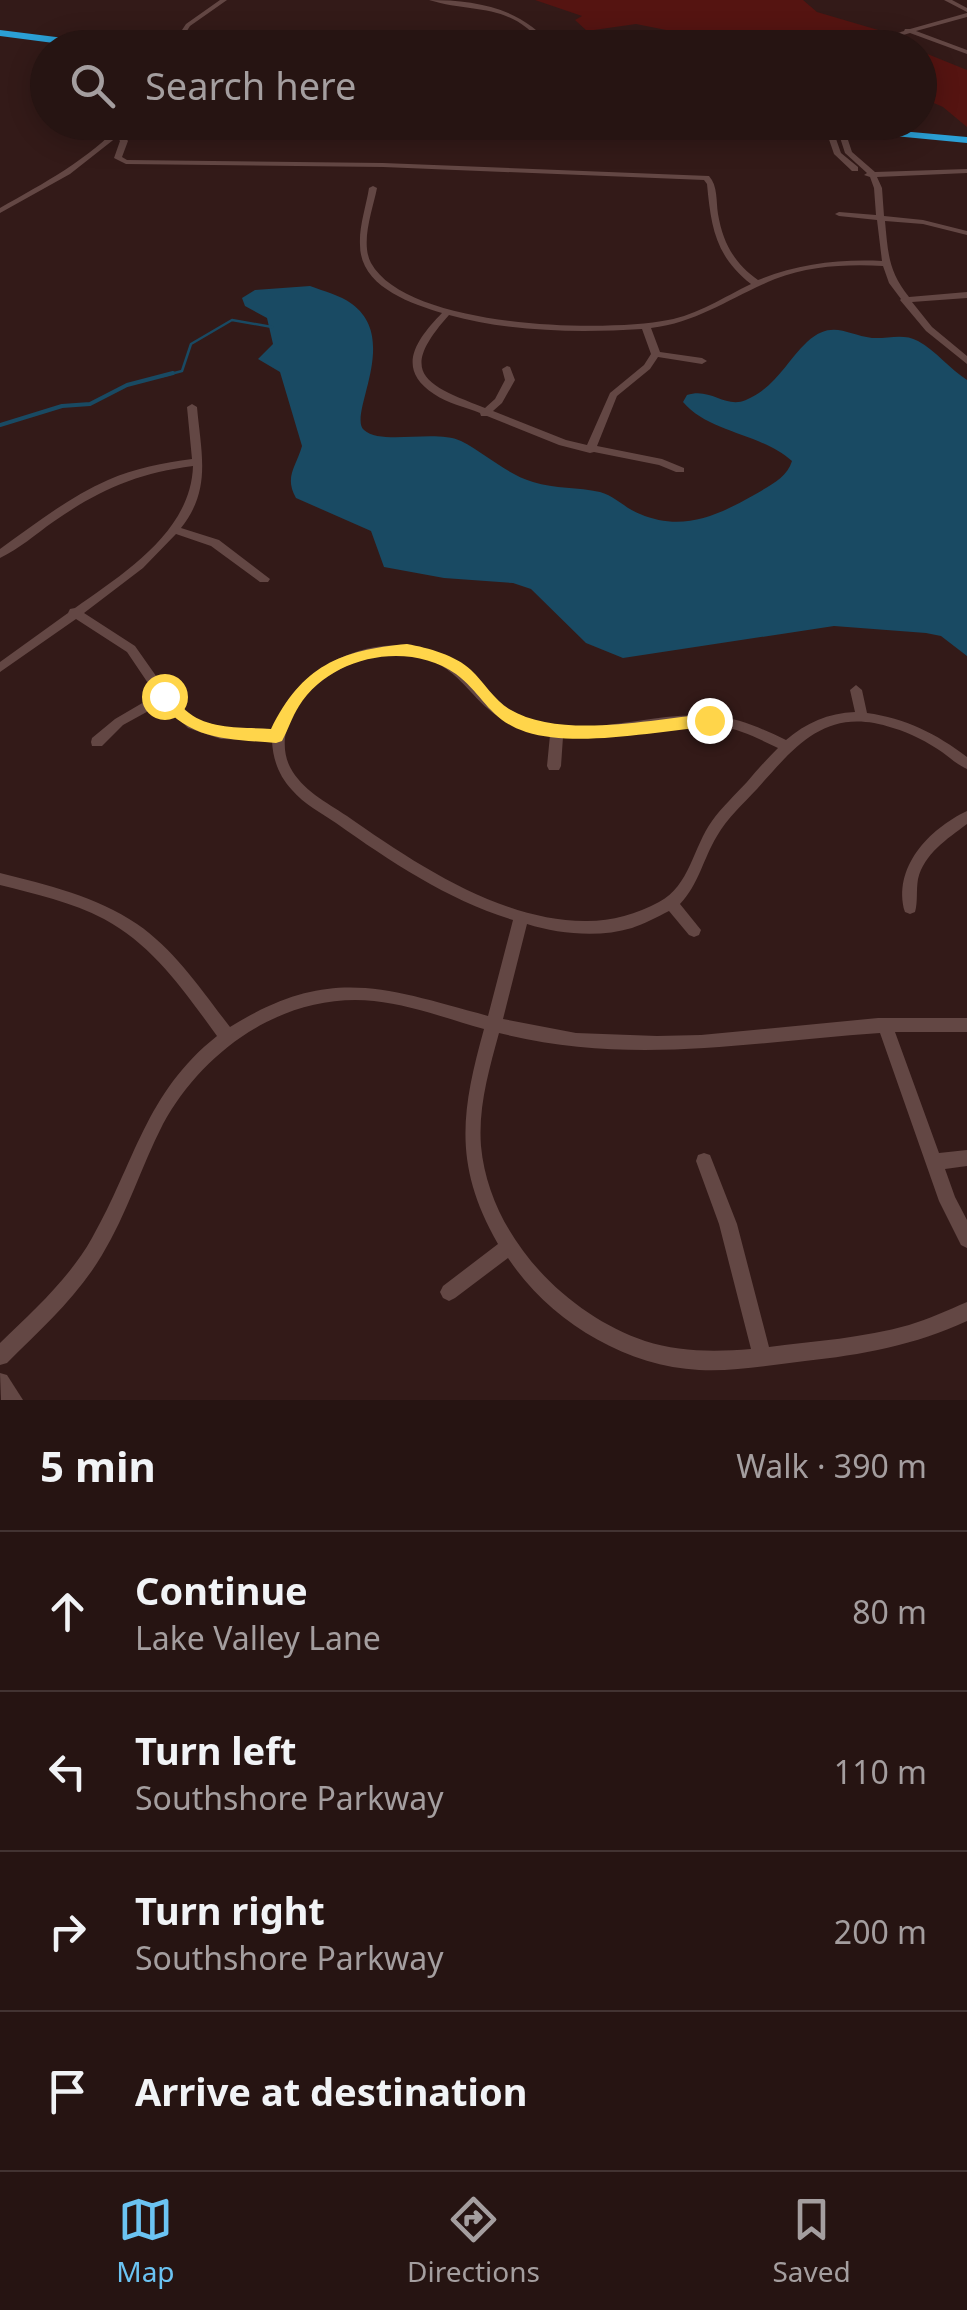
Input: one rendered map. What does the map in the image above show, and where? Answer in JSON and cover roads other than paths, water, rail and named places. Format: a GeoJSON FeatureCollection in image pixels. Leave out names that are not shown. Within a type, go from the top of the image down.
{"type":"FeatureCollection","features":[{"type":"Feature","properties":{"kind":"highway"},"geometry":{"type":"LineString","coordinates":[[0,33],[30,37]]}},
{"type":"Feature","properties":{"kind":"highway"},"geometry":{"type":"LineString","coordinates":[[937,137],[967,140]]}},
{"type":"Feature","properties":{"kind":"street"},"geometry":{"type":"LineString","coordinates":[[185,30],[224,0]]}},
{"type":"Feature","properties":{"kind":"street"},"geometry":{"type":"LineString","coordinates":[[432,0],[514,17],[534,30]]}},
{"type":"Feature","properties":{"kind":"street"},"geometry":{"type":"LineString","coordinates":[[947,0],[967,14]]}},
{"type":"Feature","properties":{"kind":"street"},"geometry":{"type":"LineString","coordinates":[[913,30],[967,14]]}},
{"type":"Feature","properties":{"kind":"street"},"geometry":{"type":"LineString","coordinates":[[937,41],[967,52]]}},
{"type":"Feature","properties":{"kind":"street"},"geometry":{"type":"LineString","coordinates":[[0,211],[64,173],[109,140]]}},
{"type":"Feature","properties":{"kind":"street"},"geometry":{"type":"LineString","coordinates":[[123,140],[118,158],[130,162],[347,164],[709,176],[725,255],[734,268],[757,284]]}},
{"type":"Feature","properties":{"kind":"street"},"geometry":{"type":"LineString","coordinates":[[836,140],[838,154],[870,177],[879,190],[886,264],[904,300],[929,330],[967,361]]}},
{"type":"Feature","properties":{"kind":"street"},"geometry":{"type":"LineString","coordinates":[[870,177],[967,171]]}},
{"type":"Feature","properties":{"kind":"street"},"geometry":{"type":"LineString","coordinates":[[373,188],[364,250],[370,268],[400,295],[447,312],[577,328],[646,326],[714,309],[757,284],[809,268],[886,264]]}},
{"type":"Feature","properties":{"kind":"street"},"geometry":{"type":"LineString","coordinates":[[839,214],[934,224],[967,233]]}},
{"type":"Feature","properties":{"kind":"street"},"geometry":{"type":"LineString","coordinates":[[904,300],[967,295]]}},
{"type":"Feature","properties":{"kind":"street"},"geometry":{"type":"LineString","coordinates":[[447,312],[418,348],[418,369],[427,384],[443,397],[590,450],[662,462],[680,470]]}},
{"type":"Feature","properties":{"kind":"street"},"geometry":{"type":"LineString","coordinates":[[646,326],[656,354]]}},
{"type":"Feature","properties":{"kind":"street"},"geometry":{"type":"LineString","coordinates":[[656,354],[702,361]]}},
{"type":"Feature","properties":{"kind":"street"},"geometry":{"type":"LineString","coordinates":[[590,450],[613,396],[647,367],[656,354]]}},
{"type":"Feature","properties":{"kind":"street"},"geometry":{"type":"LineString","coordinates":[[484,414],[504,394],[510,380],[507,370]]}},
{"type":"Feature","properties":{"kind":"street"},"geometry":{"type":"LineString","coordinates":[[0,668],[150,556],[175,530],[194,497],[192,407]]}},
{"type":"Feature","properties":{"kind":"street"},"geometry":{"type":"LineString","coordinates":[[0,554],[98,486],[135,471],[196,462]]}},
{"type":"Feature","properties":{"kind":"street"},"geometry":{"type":"LineString","coordinates":[[175,530],[215,543],[264,579]]}},
{"type":"Feature","properties":{"kind":"street"},"geometry":{"type":"LineString","coordinates":[[74,612],[131,649],[183,717],[207,731],[276,736]]}},
{"type":"Feature","properties":{"kind":"street"},"geometry":{"type":"LineString","coordinates":[[786,746],[741,726],[709,720],[557,732],[529,726],[499,712],[473,680],[447,661],[428,653],[388,650],[344,660],[318,677],[294,700],[276,736],[286,773],[312,800],[412,868],[460,894],[521,918],[578,926],[638,920],[671,904],[692,876],[711,834],[786,746],[826,722],[862,717],[896,723],[922,733],[967,764]]}},
{"type":"Feature","properties":{"kind":"street"},"geometry":{"type":"LineString","coordinates":[[856,690],[862,717]]}},
{"type":"Feature","properties":{"kind":"street"},"geometry":{"type":"LineString","coordinates":[[97,742],[119,722],[164,696]]}},
{"type":"Feature","properties":{"kind":"street"},"geometry":{"type":"LineString","coordinates":[[554,766],[557,732]]}},
{"type":"Feature","properties":{"kind":"street"},"geometry":{"type":"LineString","coordinates":[[910,908],[908,887],[918,856],[967,818]]}},
{"type":"Feature","properties":{"kind":"street"},"geometry":{"type":"LineString","coordinates":[[0,879],[78,898],[125,921],[168,958],[228,1037]]}},
{"type":"Feature","properties":{"kind":"street"},"geometry":{"type":"LineString","coordinates":[[671,904],[694,930]]}},
{"type":"Feature","properties":{"kind":"street"},"geometry":{"type":"LineString","coordinates":[[521,918],[477,1076],[472,1130],[483,1192],[508,1246],[561,1304],[621,1341],[683,1359],[762,1356],[872,1344],[946,1322],[967,1311]]}},
{"type":"Feature","properties":{"kind":"street"},"geometry":{"type":"LineString","coordinates":[[0,1356],[84,1266],[113,1218],[165,1103],[184,1078],[228,1037],[285,1006],[338,994],[388,995],[494,1025],[560,1038],[653,1045],[885,1026],[967,1025]]}},
{"type":"Feature","properties":{"kind":"street"},"geometry":{"type":"LineString","coordinates":[[885,1026],[933,1162],[967,1239]]}},
{"type":"Feature","properties":{"kind":"street"},"geometry":{"type":"LineString","coordinates":[[933,1162],[967,1158]]}},
{"type":"Feature","properties":{"kind":"street"},"geometry":{"type":"LineString","coordinates":[[704,1162],[733,1240],[762,1356]]}},
{"type":"Feature","properties":{"kind":"street"},"geometry":{"type":"LineString","coordinates":[[449,1292],[508,1246]]}},
{"type":"Feature","properties":{"kind":"street"},"geometry":{"type":"LineString","coordinates":[[0,1382],[14,1400]]}},
{"type":"Feature","properties":{"kind":"water"},"geometry":{"type":"Polygon","coordinates":[[[310,286],[347,301],[366,319],[373,356],[362,409],[364,430],[383,437],[437,436],[461,441],[533,482],[600,492],[640,514],[670,522],[699,519],[740,503],[777,481],[792,461],[766,444],[694,412],[683,402],[687,395],[703,394],[731,402],[746,400],[765,388],[807,342],[824,331],[918,341],[967,380],[967,656],[941,636],[834,626],[623,658],[586,643],[531,589],[513,583],[444,578],[384,567],[371,531],[296,498],[291,478],[302,446],[280,372],[258,359],[273,344],[267,318],[245,306],[242,298],[255,290],[310,286]]]}},
{"type":"Feature","properties":{"kind":"waterway"},"geometry":{"type":"LineString","coordinates":[[163,376],[182,371],[191,344],[232,320],[272,327]]}},
{"type":"Feature","properties":{"kind":"waterway"},"geometry":{"type":"LineString","coordinates":[[0,425],[62,406],[90,404],[127,385],[173,373]]}}]}
